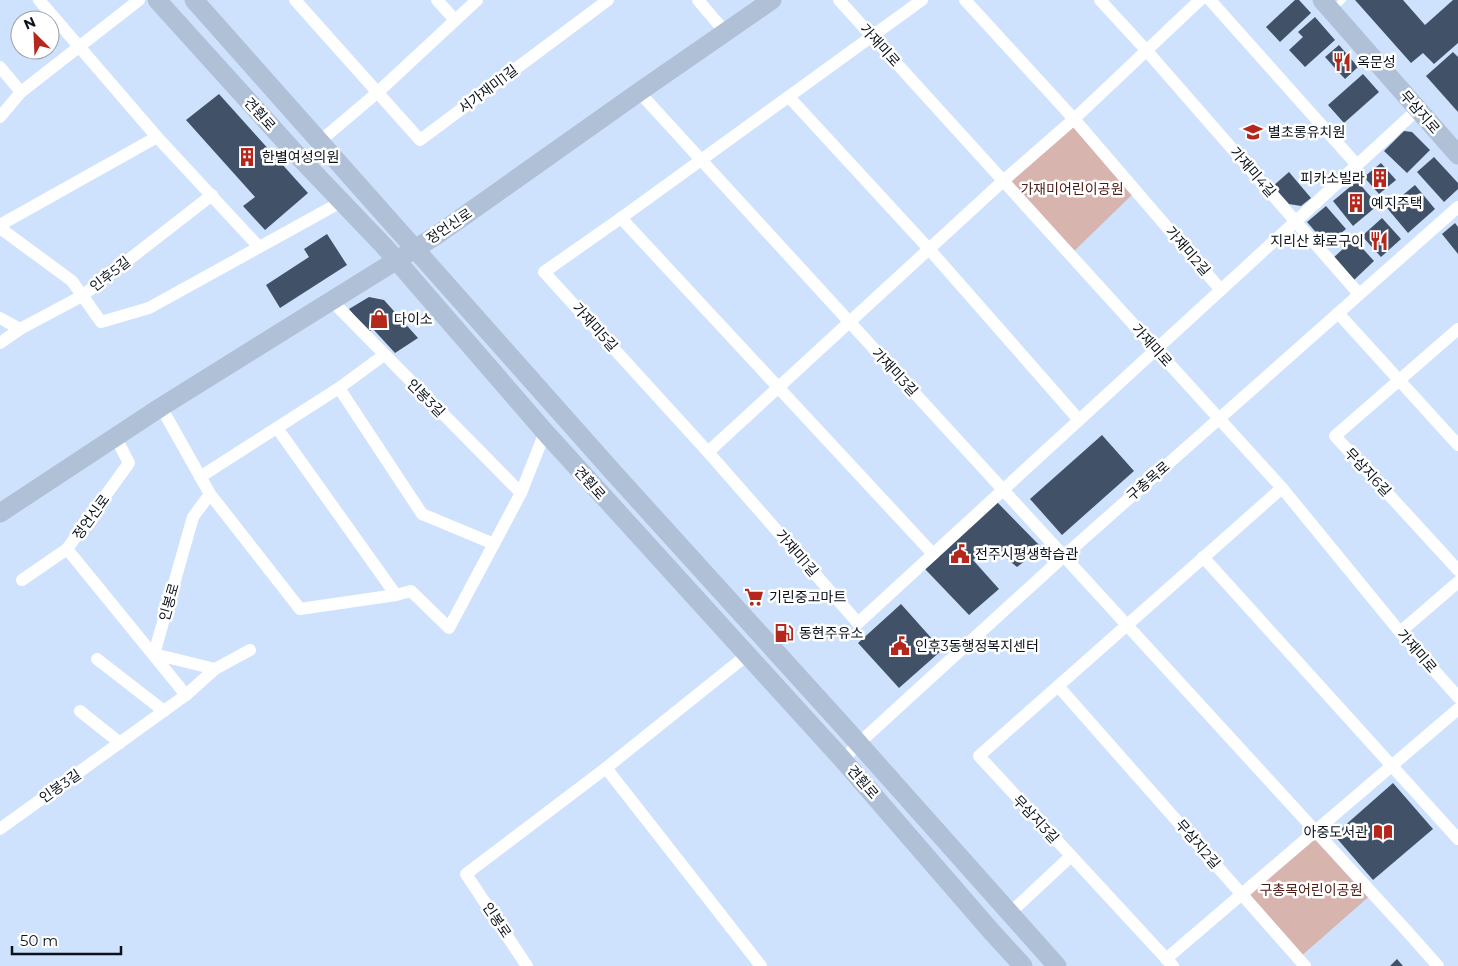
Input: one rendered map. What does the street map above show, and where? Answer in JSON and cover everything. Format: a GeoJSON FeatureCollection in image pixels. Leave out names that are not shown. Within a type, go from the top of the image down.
{"type":"FeatureCollection","features":[{"type":"Feature","properties":{"kind":"street"},"geometry":{"type":"LineString","coordinates":[[39,0],[157,137],[259,247]]}},
{"type":"Feature","properties":{"kind":"street"},"geometry":{"type":"LineString","coordinates":[[0,117],[21,92],[139,0]]}},
{"type":"Feature","properties":{"kind":"street","name":"견훤로"},"geometry":{"type":"LineString","coordinates":[[157,0],[341,202],[397,260],[545,432],[843,760],[1023,966]]}},
{"type":"Feature","properties":{"kind":"street","name":"견훤로"},"geometry":{"type":"LineString","coordinates":[[194,0],[1058,966]]}},
{"type":"Feature","properties":{"kind":"street"},"geometry":{"type":"LineString","coordinates":[[437,0],[454,20]]}},
{"type":"Feature","properties":{"kind":"street"},"geometry":{"type":"LineString","coordinates":[[320,142],[378,92],[477,0]]}},
{"type":"Feature","properties":{"kind":"street","name":"서가재미1길"},"geometry":{"type":"LineString","coordinates":[[299,5],[420,140],[608,0]]}},
{"type":"Feature","properties":{"kind":"street"},"geometry":{"type":"LineString","coordinates":[[698,0],[726,33]]}},
{"type":"Feature","properties":{"kind":"street","name":"정언신로"},"geometry":{"type":"LineString","coordinates":[[0,513],[161,408],[449,227],[772,0]]}},
{"type":"Feature","properties":{"kind":"street","name":"가재미로"},"geometry":{"type":"LineString","coordinates":[[839,0],[1282,488],[1400,632],[1458,697]]}},
{"type":"Feature","properties":{"kind":"street","name":"가재미5길"},"geometry":{"type":"LineString","coordinates":[[708,452],[544,272],[922,0]]}},
{"type":"Feature","properties":{"kind":"street"},"geometry":{"type":"LineString","coordinates":[[965,0],[1074,119]]}},
{"type":"Feature","properties":{"kind":"street","name":"가재미4길"},"geometry":{"type":"LineString","coordinates":[[1100,0],[1359,294]]}},
{"type":"Feature","properties":{"kind":"street"},"geometry":{"type":"LineString","coordinates":[[708,452],[1003,181],[1074,119],[1200,0]]}},
{"type":"Feature","properties":{"kind":"street"},"geometry":{"type":"LineString","coordinates":[[1210,0],[1357,165]]}},
{"type":"Feature","properties":{"kind":"street","name":"무삼지로"},"geometry":{"type":"LineString","coordinates":[[1332,4],[1458,155]]}},
{"type":"Feature","properties":{"kind":"street"},"geometry":{"type":"LineString","coordinates":[[0,67],[21,92]]}},
{"type":"Feature","properties":{"kind":"street"},"geometry":{"type":"LineString","coordinates":[[639,92],[702,160]]}},
{"type":"Feature","properties":{"kind":"street"},"geometry":{"type":"LineString","coordinates":[[789,97],[929,249],[1079,420]]}},
{"type":"Feature","properties":{"kind":"street"},"geometry":{"type":"LineString","coordinates":[[1156,349],[1418,109]]}},
{"type":"Feature","properties":{"kind":"street","name":"가재미2길"},"geometry":{"type":"LineString","coordinates":[[1074,119],[1221,290]]}},
{"type":"Feature","properties":{"kind":"street"},"geometry":{"type":"LineString","coordinates":[[157,137],[0,226],[72,281],[101,322],[149,308],[341,202]]}},
{"type":"Feature","properties":{"kind":"street","name":"가재미3길"},"geometry":{"type":"LineString","coordinates":[[702,160],[1003,490]]}},
{"type":"Feature","properties":{"kind":"street","name":"인후5길"},"geometry":{"type":"LineString","coordinates":[[0,343],[20,329],[82,296],[212,195]]}},
{"type":"Feature","properties":{"kind":"street","name":"구총목로"},"geometry":{"type":"LineString","coordinates":[[843,760],[858,744],[1064,556],[1458,207]]}},
{"type":"Feature","properties":{"kind":"street"},"geometry":{"type":"LineString","coordinates":[[621,218],[933,554]]}},
{"type":"Feature","properties":{"kind":"street","name":"인봉3길"},"geometry":{"type":"LineString","coordinates":[[332,302],[521,493]]}},
{"type":"Feature","properties":{"kind":"street"},"geometry":{"type":"LineString","coordinates":[[1338,313],[1458,445]]}},
{"type":"Feature","properties":{"kind":"street"},"geometry":{"type":"LineString","coordinates":[[0,318],[20,329]]}},
{"type":"Feature","properties":{"kind":"street","name":"무삼지6길"},"geometry":{"type":"LineString","coordinates":[[1458,329],[1336,436],[1458,570]]}},
{"type":"Feature","properties":{"kind":"street","name":"가재미1길"},"geometry":{"type":"LineString","coordinates":[[708,452],[858,623],[1156,349]]}},
{"type":"Feature","properties":{"kind":"street"},"geometry":{"type":"LineString","coordinates":[[200,477],[339,388],[384,355]]}},
{"type":"Feature","properties":{"kind":"street"},"geometry":{"type":"LineString","coordinates":[[339,388],[422,514],[494,544]]}},
{"type":"Feature","properties":{"kind":"street"},"geometry":{"type":"LineString","coordinates":[[161,408],[210,494],[300,609],[396,595],[411,591],[449,628],[521,493],[545,432]]}},
{"type":"Feature","properties":{"kind":"street"},"geometry":{"type":"LineString","coordinates":[[277,428],[396,595]]}},
{"type":"Feature","properties":{"kind":"street","name":"정언신로"},"geometry":{"type":"LineString","coordinates":[[22,580],[67,549],[129,463],[116,438]]}},
{"type":"Feature","properties":{"kind":"street","name":"무삼지3길"},"geometry":{"type":"LineString","coordinates":[[1170,962],[979,756],[1282,488]]}},
{"type":"Feature","properties":{"kind":"street"},"geometry":{"type":"LineString","coordinates":[[1003,490],[1316,830],[1438,966]]}},
{"type":"Feature","properties":{"kind":"street","name":"인봉로"},"geometry":{"type":"LineString","coordinates":[[154,654],[193,517],[210,494]]}},
{"type":"Feature","properties":{"kind":"street"},"geometry":{"type":"LineString","coordinates":[[67,549],[186,695]]}},
{"type":"Feature","properties":{"kind":"street"},"geometry":{"type":"LineString","coordinates":[[1203,557],[1458,839]]}},
{"type":"Feature","properties":{"kind":"street"},"geometry":{"type":"LineString","coordinates":[[1400,632],[1458,582]]}},
{"type":"Feature","properties":{"kind":"street","name":"인봉3길"},"geometry":{"type":"LineString","coordinates":[[2,825],[186,695],[214,669],[250,650]]}},
{"type":"Feature","properties":{"kind":"street"},"geometry":{"type":"LineString","coordinates":[[154,654],[214,669]]}},
{"type":"Feature","properties":{"kind":"street"},"geometry":{"type":"LineString","coordinates":[[747,656],[606,768],[761,966]]}},
{"type":"Feature","properties":{"kind":"street"},"geometry":{"type":"LineString","coordinates":[[97,658],[164,711]]}},
{"type":"Feature","properties":{"kind":"street","name":"무삼지2길"},"geometry":{"type":"LineString","coordinates":[[1058,686],[1305,966]]}},
{"type":"Feature","properties":{"kind":"street"},"geometry":{"type":"LineString","coordinates":[[1170,962],[1242,894],[1458,709]]}},
{"type":"Feature","properties":{"kind":"street"},"geometry":{"type":"LineString","coordinates":[[80,711],[120,743]]}},
{"type":"Feature","properties":{"kind":"street","name":"인봉로"},"geometry":{"type":"LineString","coordinates":[[527,966],[466,874],[606,768]]}},
{"type":"Feature","properties":{"kind":"street"},"geometry":{"type":"LineString","coordinates":[[1011,912],[1071,856]]}},
{"type":"Feature","properties":{"kind":"green space","name":"가재미어린이공원"},"geometry":{"type":"Polygon","coordinates":[[[1074,119],[1136,191],[1070,255],[1003,181],[1074,119]]]}},
{"type":"Feature","properties":{"kind":"green space","name":"구총목어린이공원"},"geometry":{"type":"Polygon","coordinates":[[[1316,830],[1373,893],[1299,958],[1242,894],[1316,830]]]}},
{"type":"Feature","properties":{"kind":"building"},"geometry":{"type":"Polygon","coordinates":[[[1295,0],[1299,0],[1311,13],[1280,42],[1266,27],[1295,0]]]}},
{"type":"Feature","properties":{"kind":"building"},"geometry":{"type":"Polygon","coordinates":[[[1355,0],[1403,0],[1425,25],[1453,0],[1458,0],[1458,43],[1434,64],[1423,53],[1411,63],[1355,0]]]}},
{"type":"Feature","properties":{"kind":"building"},"geometry":{"type":"Polygon","coordinates":[[[1315,17],[1335,40],[1305,67],[1289,50],[1303,37],[1298,32],[1315,17]]]}},
{"type":"Feature","properties":{"kind":"building","name":"옥문성"},"geometry":{"type":"Polygon","coordinates":[[[1339,45],[1358,67],[1345,79],[1325,57],[1339,45]]]}},
{"type":"Feature","properties":{"kind":"building"},"geometry":{"type":"Polygon","coordinates":[[[1453,52],[1458,57],[1458,112],[1426,76],[1453,52]]]}},
{"type":"Feature","properties":{"kind":"building"},"geometry":{"type":"Polygon","coordinates":[[[1363,74],[1379,92],[1344,123],[1328,105],[1363,74]]]}},
{"type":"Feature","properties":{"kind":"building","name":"한별여성의원"},"geometry":{"type":"Polygon","coordinates":[[[219,94],[308,193],[265,230],[243,206],[255,197],[186,120],[219,94]]]}},
{"type":"Feature","properties":{"kind":"building"},"geometry":{"type":"Polygon","coordinates":[[[1404,131],[1412,132],[1430,150],[1407,173],[1384,151],[1404,131]]]}},
{"type":"Feature","properties":{"kind":"building"},"geometry":{"type":"Polygon","coordinates":[[[1434,157],[1458,183],[1458,189],[1444,202],[1417,172],[1434,157]]]}},
{"type":"Feature","properties":{"kind":"building","name":"피카소빌라"},"geometry":{"type":"Polygon","coordinates":[[[1381,163],[1396,180],[1379,194],[1364,177],[1381,163]]]}},
{"type":"Feature","properties":{"kind":"building"},"geometry":{"type":"Polygon","coordinates":[[[1289,172],[1311,198],[1301,206],[1289,204],[1273,186],[1289,172]]]}},
{"type":"Feature","properties":{"kind":"building","name":"예지주택"},"geometry":{"type":"Polygon","coordinates":[[[1357,181],[1378,205],[1353,226],[1333,201],[1357,181]]]}},
{"type":"Feature","properties":{"kind":"building"},"geometry":{"type":"Polygon","coordinates":[[[1415,185],[1435,209],[1408,233],[1387,208],[1415,185]]]}},
{"type":"Feature","properties":{"kind":"building"},"geometry":{"type":"Polygon","coordinates":[[[1326,206],[1346,229],[1327,245],[1307,222],[1326,206]]]}},
{"type":"Feature","properties":{"kind":"building"},"geometry":{"type":"Polygon","coordinates":[[[1382,218],[1401,239],[1381,257],[1362,236],[1382,218]]]}},
{"type":"Feature","properties":{"kind":"building"},"geometry":{"type":"Polygon","coordinates":[[[1455,223],[1458,227],[1458,254],[1442,234],[1455,223]]]}},
{"type":"Feature","properties":{"kind":"building"},"geometry":{"type":"Polygon","coordinates":[[[327,234],[347,265],[280,308],[266,285],[309,257],[304,249],[327,234]]]}},
{"type":"Feature","properties":{"kind":"building"},"geometry":{"type":"Polygon","coordinates":[[[1354,239],[1374,261],[1354,280],[1333,258],[1354,239]]]}},
{"type":"Feature","properties":{"kind":"building","name":"다이소"},"geometry":{"type":"Polygon","coordinates":[[[369,297],[384,300],[418,338],[395,353],[373,329],[368,332],[349,309],[369,297]]]}},
{"type":"Feature","properties":{"kind":"building"},"geometry":{"type":"Polygon","coordinates":[[[1102,435],[1134,471],[1062,535],[1030,499],[1102,435]]]}},
{"type":"Feature","properties":{"kind":"building","name":"전주시평생학습관"},"geometry":{"type":"Polygon","coordinates":[[[997,502],[1042,548],[1017,567],[990,545],[973,560],[999,589],[969,615],[925,569],[997,502]]]}},
{"type":"Feature","properties":{"kind":"building","name":"인후3동행정복지센터"},"geometry":{"type":"Polygon","coordinates":[[[901,604],[942,650],[899,688],[858,643],[901,604]]]}},
{"type":"Feature","properties":{"kind":"building","name":"아중도서관"},"geometry":{"type":"Polygon","coordinates":[[[1393,783],[1433,829],[1373,880],[1334,835],[1393,783]]]}},
{"type":"Feature","properties":{"kind":"building"},"geometry":{"type":"Polygon","coordinates":[[[1397,959],[1403,966],[1390,966],[1397,959]]]}},
{"type":"Feature","properties":{"kind":"place","name":"옥문성"},"geometry":{"type":"Point","coordinates":[1342,62]}},
{"type":"Feature","properties":{"kind":"place","name":"별초롱유치원"},"geometry":{"type":"Point","coordinates":[1253,132]}},
{"type":"Feature","properties":{"kind":"place","name":"한별여성의원"},"geometry":{"type":"Point","coordinates":[247,157]}},
{"type":"Feature","properties":{"kind":"place","name":"피카소빌라"},"geometry":{"type":"Point","coordinates":[1380,178]}},
{"type":"Feature","properties":{"kind":"place","name":"예지주택"},"geometry":{"type":"Point","coordinates":[1356,203]}},
{"type":"Feature","properties":{"kind":"place","name":"지리산 화로구이"},"geometry":{"type":"Point","coordinates":[1379,241]}},
{"type":"Feature","properties":{"kind":"place","name":"다이소"},"geometry":{"type":"Point","coordinates":[379,319]}},
{"type":"Feature","properties":{"kind":"place","name":"전주시평생학습관"},"geometry":{"type":"Point","coordinates":[960,554]}},
{"type":"Feature","properties":{"kind":"place","name":"기린중고마트"},"geometry":{"type":"Point","coordinates":[754,597]}},
{"type":"Feature","properties":{"kind":"place","name":"동현주유소"},"geometry":{"type":"Point","coordinates":[784,633]}},
{"type":"Feature","properties":{"kind":"place","name":"인후3동행정복지센터"},"geometry":{"type":"Point","coordinates":[900,646]}},
{"type":"Feature","properties":{"kind":"place","name":"아중도서관"},"geometry":{"type":"Point","coordinates":[1383,832]}}]}
